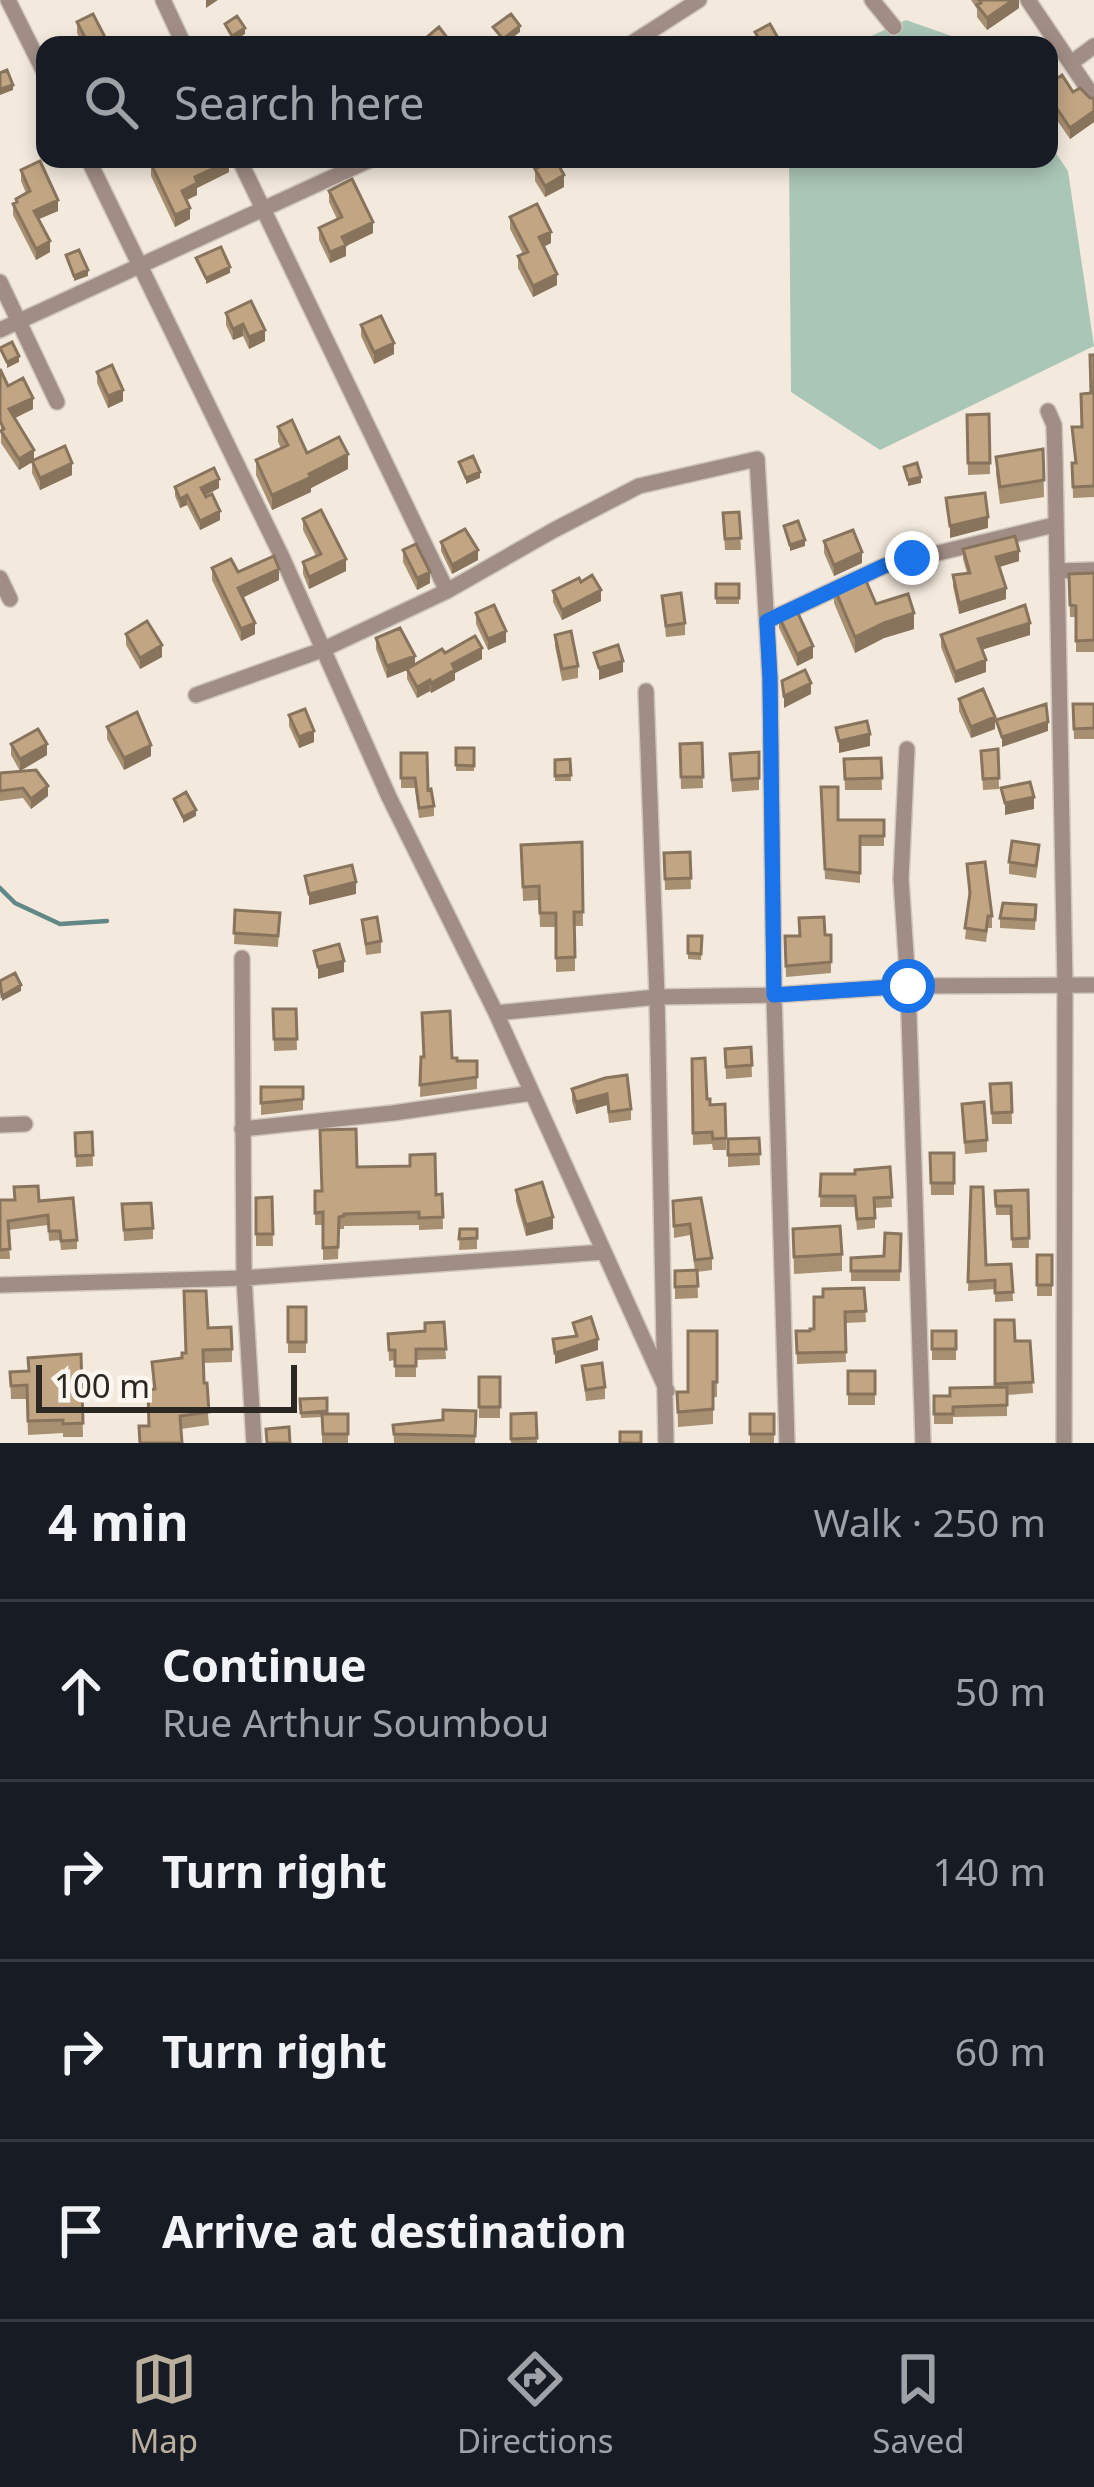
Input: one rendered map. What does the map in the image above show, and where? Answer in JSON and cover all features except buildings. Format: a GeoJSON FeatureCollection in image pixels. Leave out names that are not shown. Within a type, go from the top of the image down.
{"type":"FeatureCollection","features":[{"type":"Feature","properties":{"kind":"street"},"geometry":{"type":"LineString","coordinates":[[8,0],[36,56]]}},
{"type":"Feature","properties":{"kind":"street"},"geometry":{"type":"LineString","coordinates":[[163,0],[180,36]]}},
{"type":"Feature","properties":{"kind":"street"},"geometry":{"type":"LineString","coordinates":[[872,0],[894,27]]}},
{"type":"Feature","properties":{"kind":"street"},"geometry":{"type":"LineString","coordinates":[[1028,0],[1053,36]]}},
{"type":"Feature","properties":{"kind":"street"},"geometry":{"type":"LineString","coordinates":[[642,36],[688,3]]}},
{"type":"Feature","properties":{"kind":"street"},"geometry":{"type":"LineString","coordinates":[[1058,44],[1094,98]]}},
{"type":"Feature","properties":{"kind":"street"},"geometry":{"type":"LineString","coordinates":[[1071,63],[1094,46]]}},
{"type":"Feature","properties":{"kind":"street"},"geometry":{"type":"LineString","coordinates":[[93,168],[282,557],[667,1391]]}},
{"type":"Feature","properties":{"kind":"street"},"geometry":{"type":"LineString","coordinates":[[243,168],[447,591]]}},
{"type":"Feature","properties":{"kind":"street"},"geometry":{"type":"LineString","coordinates":[[0,330],[353,168]]}},
{"type":"Feature","properties":{"kind":"street"},"geometry":{"type":"LineString","coordinates":[[0,282],[57,402]]}},
{"type":"Feature","properties":{"kind":"street"},"geometry":{"type":"LineString","coordinates":[[1048,411],[1054,425],[1065,985],[1064,1443]]}},
{"type":"Feature","properties":{"kind":"street"},"geometry":{"type":"LineString","coordinates":[[196,695],[322,650],[447,591],[639,486],[757,459],[770,679],[787,1443]]}},
{"type":"Feature","properties":{"kind":"street"},"geometry":{"type":"LineString","coordinates":[[767,621],[884,566],[1054,525]]}},
{"type":"Feature","properties":{"kind":"street"},"geometry":{"type":"LineString","coordinates":[[1057,571],[1094,571]]}},
{"type":"Feature","properties":{"kind":"street"},"geometry":{"type":"LineString","coordinates":[[0,578],[10,599]]}},
{"type":"Feature","properties":{"kind":"street"},"geometry":{"type":"LineString","coordinates":[[646,691],[666,1443]]}},
{"type":"Feature","properties":{"kind":"street"},"geometry":{"type":"LineString","coordinates":[[907,749],[901,879],[923,1443]]}},
{"type":"Feature","properties":{"kind":"street"},"geometry":{"type":"LineString","coordinates":[[242,958],[244,1278],[254,1443]]}},
{"type":"Feature","properties":{"kind":"street"},"geometry":{"type":"LineString","coordinates":[[496,1013],[657,997],[908,986],[1094,985]]}},
{"type":"Feature","properties":{"kind":"street"},"geometry":{"type":"LineString","coordinates":[[242,1129],[532,1093]]}},
{"type":"Feature","properties":{"kind":"street"},"geometry":{"type":"LineString","coordinates":[[0,1125],[25,1124]]}},
{"type":"Feature","properties":{"kind":"street"},"geometry":{"type":"LineString","coordinates":[[0,1285],[244,1278],[604,1252]]}},
{"type":"Feature","properties":{"kind":"green space"},"geometry":{"type":"Polygon","coordinates":[[[906,20],[951,36],[871,36],[906,20]]]}},
{"type":"Feature","properties":{"kind":"green space"},"geometry":{"type":"Polygon","coordinates":[[[1058,156],[1068,171],[1094,346],[880,450],[791,392],[789,168],[1058,168],[1058,156]]]}},
{"type":"Feature","properties":{"kind":"waterway"},"geometry":{"type":"LineString","coordinates":[[0,888],[15,903],[60,924],[107,921]]}},
{"type":"Feature","properties":{"kind":"route"},"geometry":{"type":"LineString","coordinates":[[908,986],[774,995],[767,621],[884,566],[912,558]]}}]}
